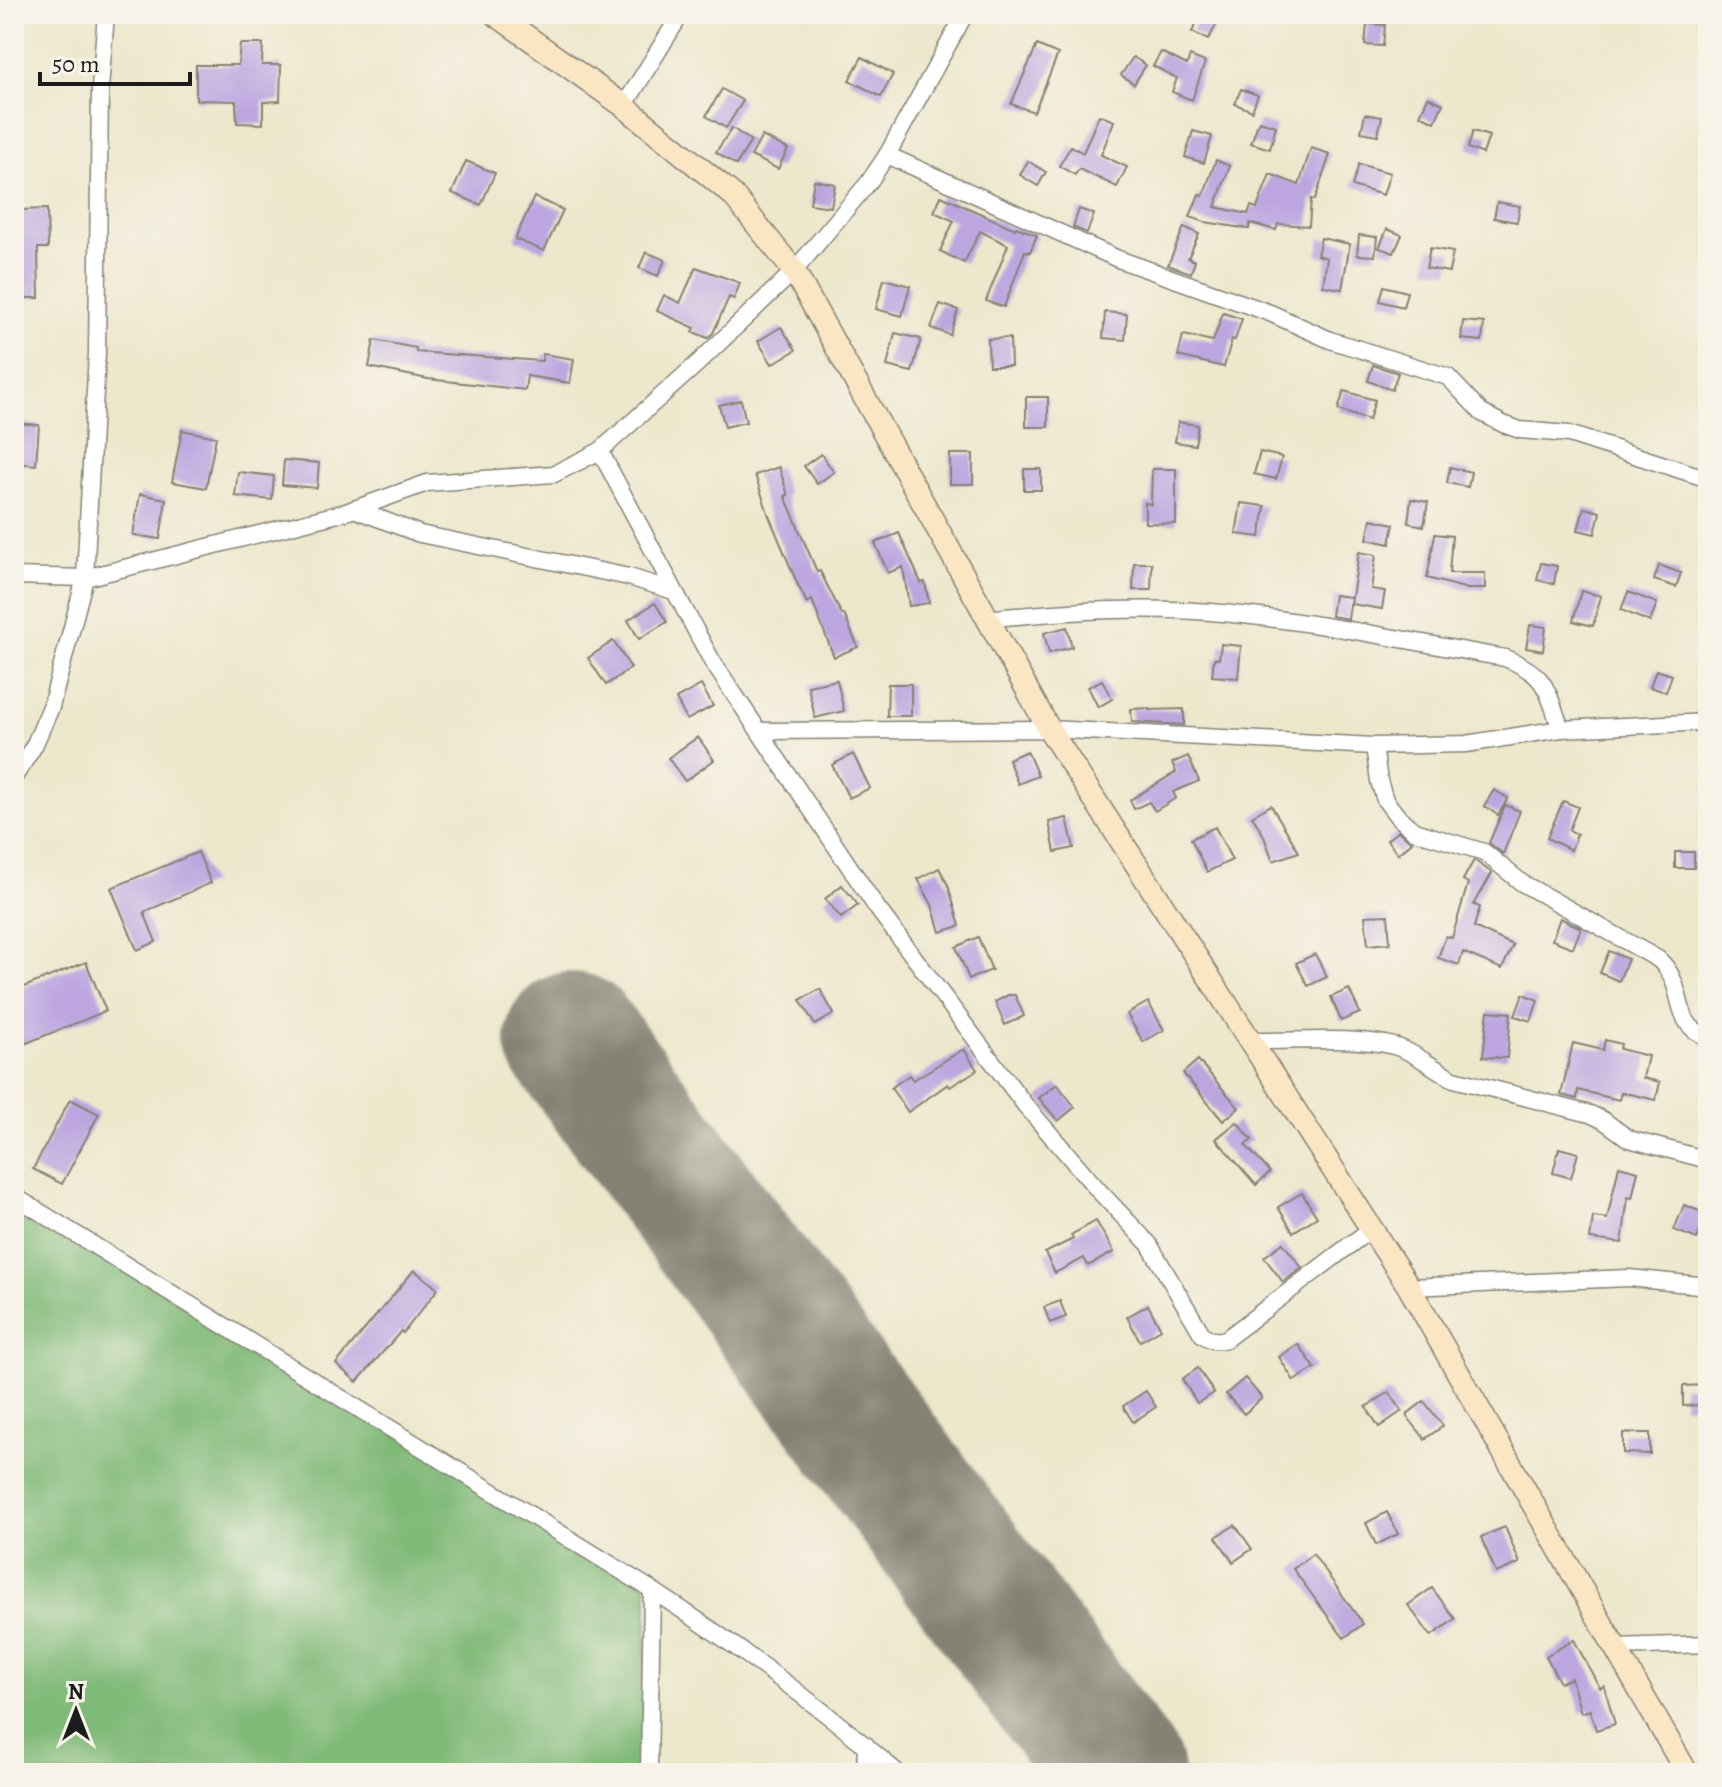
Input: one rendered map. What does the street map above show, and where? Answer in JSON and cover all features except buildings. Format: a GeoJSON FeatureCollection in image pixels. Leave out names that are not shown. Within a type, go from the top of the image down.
{"type":"FeatureCollection","features":[{"type":"Feature","properties":{"kind":"street"},"geometry":{"type":"LineString","coordinates":[[14,777],[34,746],[51,707],[85,578],[97,353],[100,89],[106,14]]}},
{"type":"Feature","properties":{"kind":"street"},"geometry":{"type":"LineString","coordinates":[[495,14],[624,106],[733,195],[794,271],[1049,729],[1409,1287],[1687,1773]]}},
{"type":"Feature","properties":{"kind":"street"},"geometry":{"type":"LineString","coordinates":[[624,106],[681,14]]}},
{"type":"Feature","properties":{"kind":"street"},"geometry":{"type":"LineString","coordinates":[[14,576],[85,578],[354,509],[427,483],[554,474],[600,451],[794,271],[869,182],[965,14]]}},
{"type":"Feature","properties":{"kind":"street"},"geometry":{"type":"LineString","coordinates":[[887,155],[1118,259],[1270,313],[1330,340],[1448,377],[1482,413],[1503,424],[1520,430],[1569,434],[1708,479]]}},
{"type":"Feature","properties":{"kind":"street"},"geometry":{"type":"LineString","coordinates":[[600,451],[712,661],[877,908],[1025,1105],[1149,1244],[1202,1334],[1218,1341],[1226,1339],[1371,1229]]}},
{"type":"Feature","properties":{"kind":"street"},"geometry":{"type":"LineString","coordinates":[[354,509],[420,534],[629,577],[674,591]]}},
{"type":"Feature","properties":{"kind":"street"},"geometry":{"type":"LineString","coordinates":[[987,619],[1036,613],[1210,612],[1280,619],[1505,658],[1527,667],[1542,679],[1561,729]]}},
{"type":"Feature","properties":{"kind":"street"},"geometry":{"type":"LineString","coordinates":[[760,731],[1049,729],[1374,746],[1466,744],[1561,729],[1708,722]]}},
{"type":"Feature","properties":{"kind":"street"},"geometry":{"type":"LineString","coordinates":[[1374,746],[1385,800],[1414,831],[1484,852],[1522,883],[1658,959],[1671,970],[1685,1023],[1694,1033],[1708,1037]]}},
{"type":"Feature","properties":{"kind":"street"},"geometry":{"type":"LineString","coordinates":[[1250,1041],[1378,1042],[1399,1047],[1414,1054],[1433,1070],[1454,1079],[1590,1114],[1629,1139],[1708,1160]]}},
{"type":"Feature","properties":{"kind":"street"},"geometry":{"type":"LineString","coordinates":[[14,1196],[652,1590],[737,1646],[898,1773]]}},
{"type":"Feature","properties":{"kind":"street"},"geometry":{"type":"LineString","coordinates":[[1409,1287],[1629,1278],[1708,1286]]}},
{"type":"Feature","properties":{"kind":"street"},"geometry":{"type":"LineString","coordinates":[[649,1773],[652,1590]]}},
{"type":"Feature","properties":{"kind":"street"},"geometry":{"type":"LineString","coordinates":[[1615,1647],[1708,1644]]}},
{"type":"Feature","properties":{"kind":"street"},"geometry":{"type":"LineString","coordinates":[[865,1773],[866,1745]]}},
{"type":"Feature","properties":{"kind":"green space"},"geometry":{"type":"Polygon","coordinates":[[[14,1201],[647,1587],[645,1773],[14,1773],[14,1201]]]}},
{"type":"Feature","properties":{"kind":"runway"},"geometry":{"type":"LineString","coordinates":[[572,1039],[1117,1773]]}}]}
